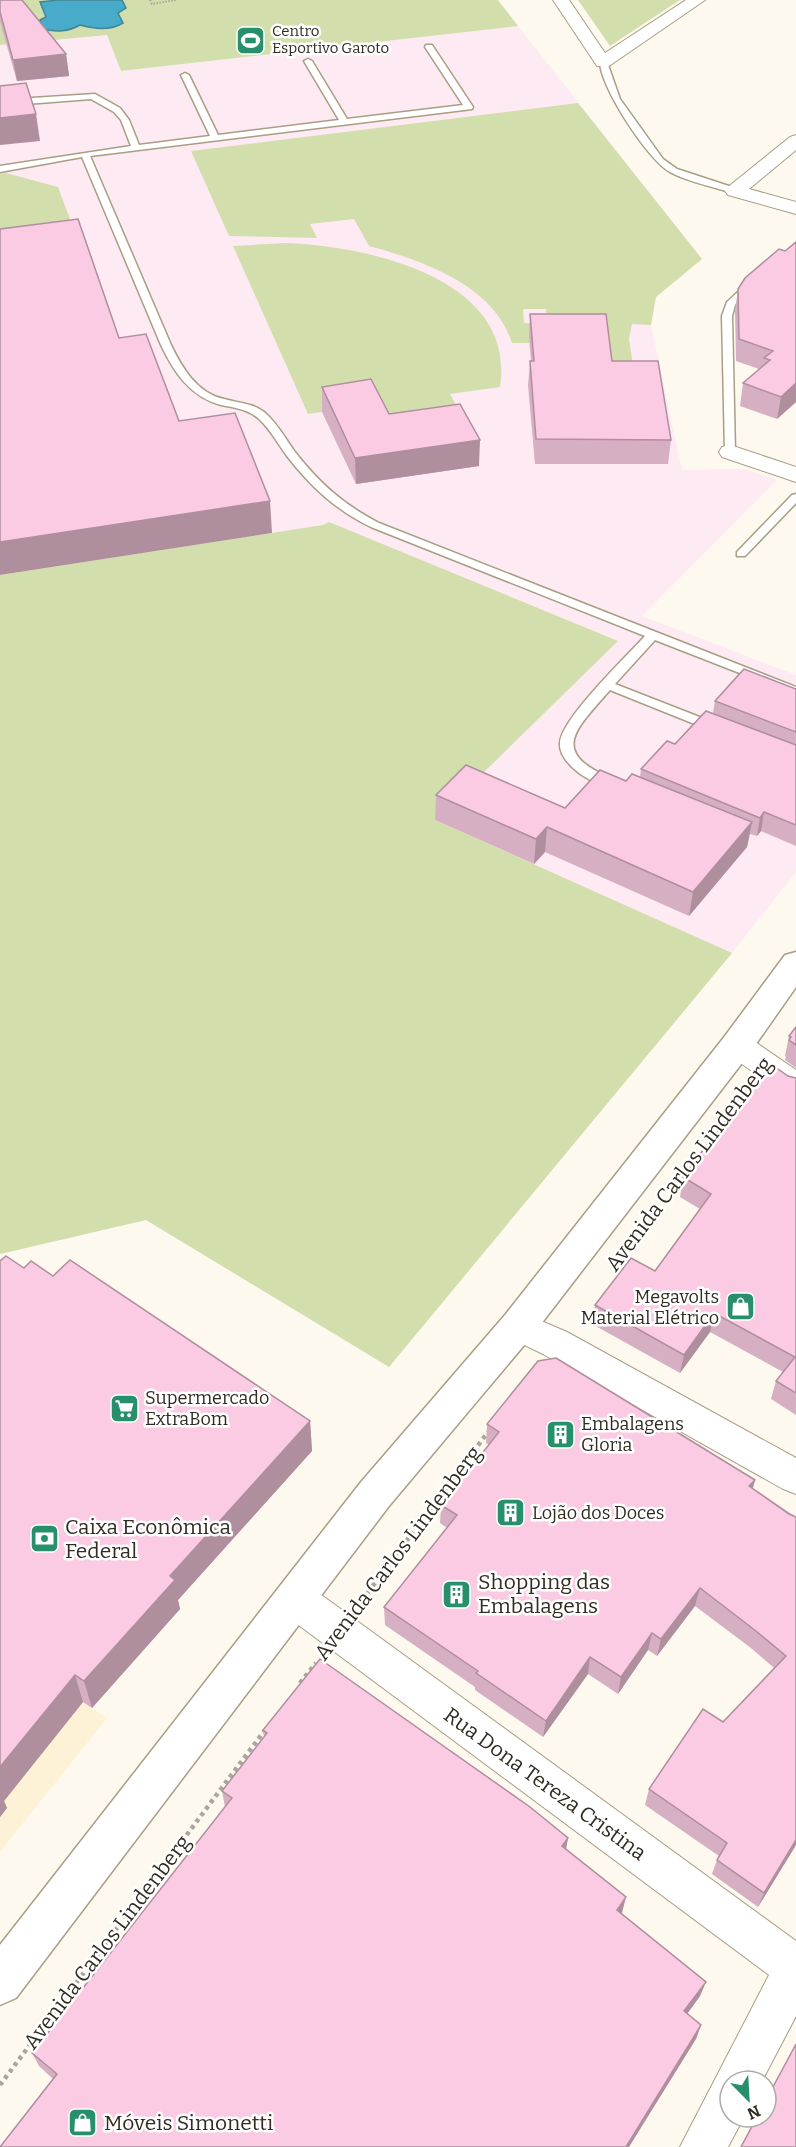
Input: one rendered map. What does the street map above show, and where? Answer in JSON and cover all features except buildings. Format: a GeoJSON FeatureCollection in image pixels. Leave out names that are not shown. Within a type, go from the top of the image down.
{"type":"FeatureCollection","features":[{"type":"Feature","properties":{"kind":"main road","name":"Avenida Carlos Lindenberg"},"geometry":{"type":"LineString","coordinates":[[0,1982],[395,1470],[518,1326],[737,1045],[796,963]]}},
{"type":"Feature","properties":{"kind":"street"},"geometry":{"type":"LineString","coordinates":[[561,0],[603,62],[698,0]]}},
{"type":"Feature","properties":{"kind":"street"},"geometry":{"type":"LineString","coordinates":[[735,191],[796,141]]}},
{"type":"Feature","properties":{"kind":"street"},"geometry":{"type":"LineString","coordinates":[[735,191],[796,208]]}},
{"type":"Feature","properties":{"kind":"street"},"geometry":{"type":"LineString","coordinates":[[730,452],[796,475]]}},
{"type":"Feature","properties":{"kind":"street"},"geometry":{"type":"LineString","coordinates":[[737,1045],[796,1086]]}},
{"type":"Feature","properties":{"kind":"street"},"geometry":{"type":"LineString","coordinates":[[518,1326],[555,1343],[796,1477]]}},
{"type":"Feature","properties":{"kind":"street","name":"Rua Dona Tereza Cristina"},"geometry":{"type":"LineString","coordinates":[[295,1599],[796,1969]]}},
{"type":"Feature","properties":{"kind":"street"},"geometry":{"type":"LineString","coordinates":[[744,2069],[796,1969]]}},
{"type":"Feature","properties":{"kind":"street"},"geometry":{"type":"LineString","coordinates":[[703,2147],[718,2119]]}},
{"type":"Feature","properties":{"kind":"lane"},"geometry":{"type":"LineString","coordinates":[[0,169],[136,147],[469,106],[429,47]]}},
{"type":"Feature","properties":{"kind":"lane"},"geometry":{"type":"LineString","coordinates":[[308,61],[344,122]]}},
{"type":"Feature","properties":{"kind":"lane"},"geometry":{"type":"LineString","coordinates":[[603,62],[616,99],[660,161],[674,171],[735,191]]}},
{"type":"Feature","properties":{"kind":"lane"},"geometry":{"type":"LineString","coordinates":[[184,75],[215,137]]}},
{"type":"Feature","properties":{"kind":"lane"},"geometry":{"type":"LineString","coordinates":[[0,103],[92,96],[117,110],[125,120],[136,147]]}},
{"type":"Feature","properties":{"kind":"lane"},"geometry":{"type":"LineString","coordinates":[[85,154],[171,355],[194,388],[215,400],[246,407],[262,415],[323,493],[356,516],[796,691]]}},
{"type":"Feature","properties":{"kind":"lane"},"geometry":{"type":"LineString","coordinates":[[730,452],[728,310],[736,296],[762,274]]}},
{"type":"Feature","properties":{"kind":"lane"},"geometry":{"type":"LineString","coordinates":[[741,554],[796,497]]}},
{"type":"Feature","properties":{"kind":"lane"},"geometry":{"type":"LineString","coordinates":[[624,789],[592,776],[573,762],[566,744],[572,725],[652,635]]}},
{"type":"Feature","properties":{"kind":"lane"},"geometry":{"type":"LineString","coordinates":[[607,685],[729,734]]}},
{"type":"Feature","properties":{"kind":"path"},"geometry":{"type":"LineString","coordinates":[[150,0],[152,4],[176,0]]}},
{"type":"Feature","properties":{"kind":"path","name":"Avenida Carlos Lindenberg"},"geometry":{"type":"LineString","coordinates":[[298,1687],[492,1427]]}},
{"type":"Feature","properties":{"kind":"path","name":"Avenida Carlos Lindenberg"},"geometry":{"type":"LineString","coordinates":[[0,2085],[269,1725]]}},
{"type":"Feature","properties":{"kind":"shaded area"},"geometry":{"type":"Polygon","coordinates":[[[518,26],[702,259],[656,297],[651,325],[682,470],[745,469],[777,480],[642,616],[796,675],[796,872],[732,953],[389,1367],[146,1220],[0,1254],[0,45],[107,34],[121,71],[518,26]]]}},
{"type":"Feature","properties":{"kind":"shaded area"},"geometry":{"type":"Polygon","coordinates":[[[0,1646],[107,1718],[0,1852],[0,1646]]]}},
{"type":"Feature","properties":{"kind":"green space","name":"Centro Esportivo Garoto"},"geometry":{"type":"Polygon","coordinates":[[[0,0],[498,0],[518,26],[121,71],[107,35],[0,45],[0,0]]]}},
{"type":"Feature","properties":{"kind":"green space"},"geometry":{"type":"Polygon","coordinates":[[[578,0],[680,0],[610,46],[578,0]]]}},
{"type":"Feature","properties":{"kind":"green space"},"geometry":{"type":"Polygon","coordinates":[[[578,103],[702,259],[656,297],[651,325],[632,324],[629,339],[636,385],[529,338],[529,343],[512,343],[503,323],[489,305],[473,291],[432,268],[369,246],[354,219],[310,224],[317,238],[229,236],[191,151],[578,103]],[[523,309],[524,323],[547,323],[546,309],[523,309]]]}},
{"type":"Feature","properties":{"kind":"green space"},"geometry":{"type":"Polygon","coordinates":[[[6,173],[58,187],[81,249],[0,259],[0,174],[6,173]]]}},
{"type":"Feature","properties":{"kind":"green space"},"geometry":{"type":"Polygon","coordinates":[[[285,243],[355,251],[393,261],[429,275],[461,294],[485,319],[499,349],[500,387],[450,394],[469,428],[389,440],[371,405],[308,414],[233,246],[285,243]]]}},
{"type":"Feature","properties":{"kind":"green space"},"geometry":{"type":"Polygon","coordinates":[[[329,522],[618,641],[435,820],[732,953],[389,1367],[146,1220],[0,1254],[0,575],[323,525],[329,522]]]}},
{"type":"Feature","properties":{"kind":"water"},"geometry":{"type":"Polygon","coordinates":[[[122,0],[126,8],[118,13],[123,23],[107,28],[80,25],[62,31],[43,29],[40,20],[46,17],[40,2],[122,0]]]}},
{"type":"Feature","properties":{"kind":"place","name":"Centro Esportivo Garoto"},"geometry":{"type":"Point","coordinates":[251,40]}},
{"type":"Feature","properties":{"kind":"place","name":"Megavolts Material Elétrico"},"geometry":{"type":"Point","coordinates":[740,1307]}},
{"type":"Feature","properties":{"kind":"place","name":"Supermercado ExtraBom"},"geometry":{"type":"Point","coordinates":[124,1408]}},
{"type":"Feature","properties":{"kind":"place","name":"Embalagens Gloria"},"geometry":{"type":"Point","coordinates":[560,1434]}},
{"type":"Feature","properties":{"kind":"place","name":"Lojão dos Doces"},"geometry":{"type":"Point","coordinates":[511,1513]}},
{"type":"Feature","properties":{"kind":"place","name":"Caixa Econômica Federal"},"geometry":{"type":"Point","coordinates":[44,1539]}},
{"type":"Feature","properties":{"kind":"place","name":"Shopping das Embalagens"},"geometry":{"type":"Point","coordinates":[457,1594]}},
{"type":"Feature","properties":{"kind":"place","name":"Móveis Simonetti"},"geometry":{"type":"Point","coordinates":[83,2123]}}]}
